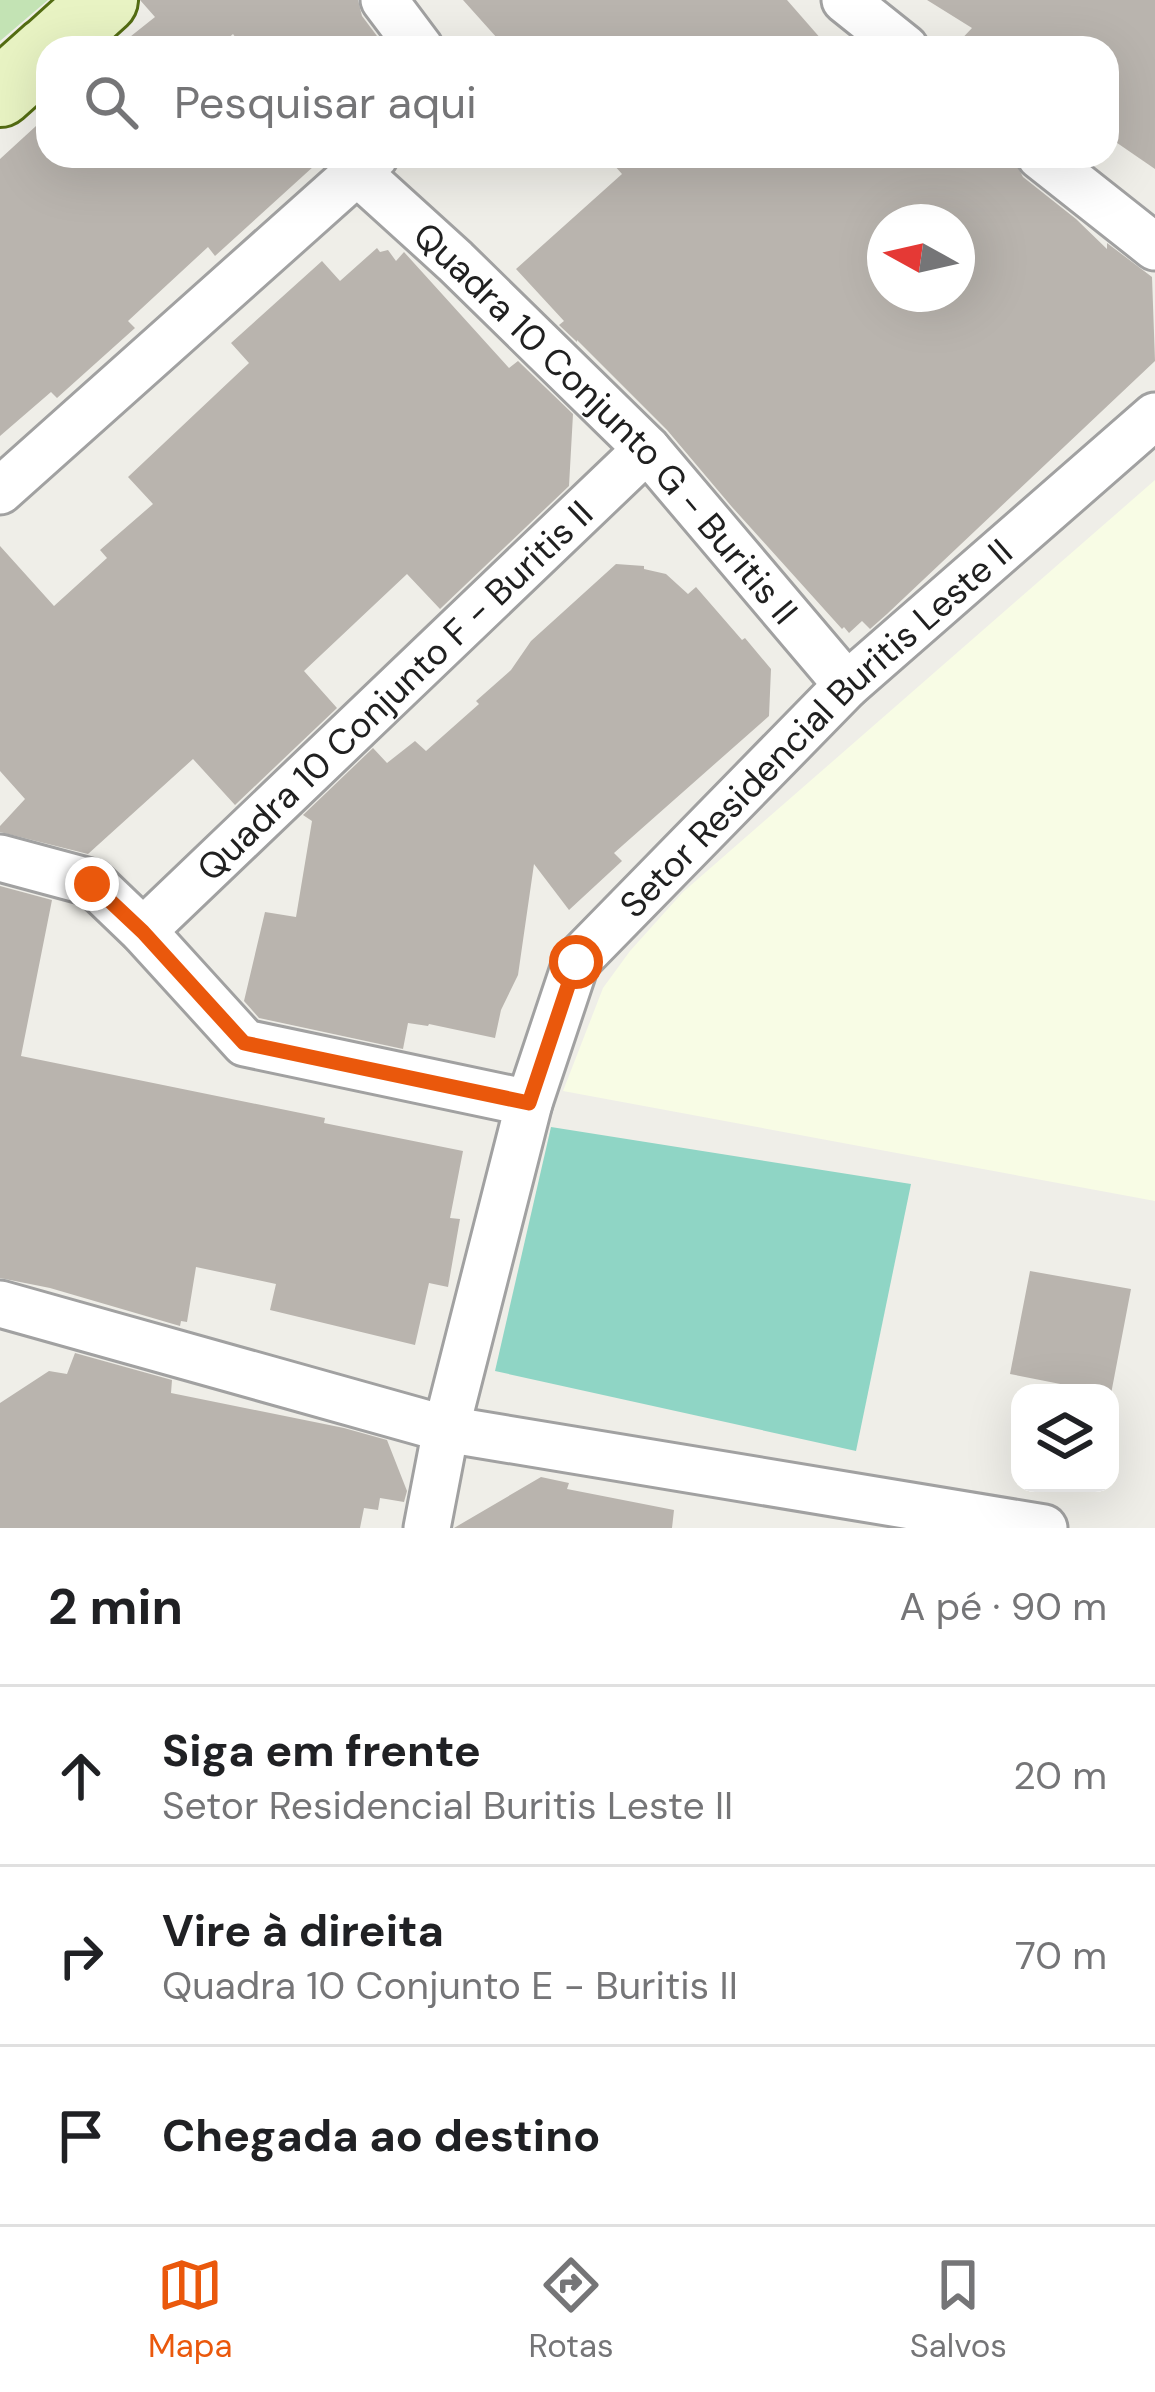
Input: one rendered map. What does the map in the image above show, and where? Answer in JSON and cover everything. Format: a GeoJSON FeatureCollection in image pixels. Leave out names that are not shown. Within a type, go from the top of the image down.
{"type":"FeatureCollection","features":[{"type":"Feature","properties":{"kind":"street"},"geometry":{"type":"LineString","coordinates":[[64,36],[104,0]]}},
{"type":"Feature","properties":{"kind":"street"},"geometry":{"type":"LineString","coordinates":[[384,0],[411,36]]}},
{"type":"Feature","properties":{"kind":"street"},"geometry":{"type":"LineString","coordinates":[[845,0],[890,36]]}},
{"type":"Feature","properties":{"kind":"street"},"geometry":{"type":"LineString","coordinates":[[0,93],[36,61]]}},
{"type":"Feature","properties":{"kind":"street"},"geometry":{"type":"LineString","coordinates":[[0,491],[362,168]]}},
{"type":"Feature","properties":{"kind":"street","name":"Quadra 10 Conjunto G - Buritis II"},"geometry":{"type":"LineString","coordinates":[[370,168],[454,262],[647,449],[848,685]]}},
{"type":"Feature","properties":{"kind":"street"},"geometry":{"type":"LineString","coordinates":[[1055,168],[1155,247]]}},
{"type":"Feature","properties":{"kind":"street","name":"Setor Residencial Buritis Leste II"},"geometry":{"type":"LineString","coordinates":[[427,1528],[446,1429],[529,1103],[576,962],[848,685],[1155,416]]}},
{"type":"Feature","properties":{"kind":"street","name":"Quadra 10 Conjunto F - Buritis II"},"geometry":{"type":"LineString","coordinates":[[143,932],[647,449]]}},
{"type":"Feature","properties":{"kind":"street"},"geometry":{"type":"LineString","coordinates":[[0,858],[92,884],[143,932],[244,1043],[529,1103]]}},
{"type":"Feature","properties":{"kind":"street"},"geometry":{"type":"LineString","coordinates":[[0,1304],[446,1429],[872,1514],[1044,1528]]}},
{"type":"Feature","properties":{"kind":"shaded area"},"geometry":{"type":"Polygon","coordinates":[[[1155,480],[1155,1201],[563,1091],[603,988],[683,892],[1155,480]]]}},
{"type":"Feature","properties":{"kind":"green space"},"geometry":{"type":"Polygon","coordinates":[[[0,0],[48,0],[0,41],[0,0]]]}},
{"type":"Feature","properties":{"kind":"green space"},"geometry":{"type":"Polygon","coordinates":[[[551,1127],[911,1184],[856,1451],[495,1371],[551,1127]]]}},
{"type":"Feature","properties":{"kind":"building"},"geometry":{"type":"Polygon","coordinates":[[[140,0],[358,0],[362,16],[377,36],[131,36],[155,17],[140,0]]]}},
{"type":"Feature","properties":{"kind":"building"},"geometry":{"type":"Polygon","coordinates":[[[463,0],[787,0],[818,36],[495,36],[463,0]]]}},
{"type":"Feature","properties":{"kind":"building"},"geometry":{"type":"Polygon","coordinates":[[[927,0],[1155,0],[1155,169],[1119,144],[1119,36],[964,36],[972,28],[927,0]]]}},
{"type":"Feature","properties":{"kind":"building"},"geometry":{"type":"Polygon","coordinates":[[[36,126],[36,168],[312,168],[215,256],[208,247],[128,321],[135,328],[57,398],[51,392],[0,436],[0,159],[36,126]]]}},
{"type":"Feature","properties":{"kind":"building"},"geometry":{"type":"Polygon","coordinates":[[[617,168],[1018,168],[1107,249],[1107,243],[1152,277],[1155,361],[887,614],[870,629],[862,621],[849,633],[667,430],[559,325],[564,321],[516,269],[622,174],[617,168]]]}},
{"type":"Feature","properties":{"kind":"building"},"geometry":{"type":"Polygon","coordinates":[[[377,248],[388,250],[396,261],[404,252],[509,368],[518,361],[573,414],[569,486],[440,609],[407,574],[304,671],[337,708],[235,805],[193,759],[88,854],[0,832],[0,826],[25,799],[0,771],[0,546],[54,606],[107,558],[100,550],[153,504],[128,477],[249,363],[231,343],[322,261],[340,281],[377,248]]]}},
{"type":"Feature","properties":{"kind":"building"},"geometry":{"type":"Polygon","coordinates":[[[616,564],[666,574],[688,594],[696,587],[771,669],[769,716],[614,853],[622,861],[569,910],[534,864],[518,975],[501,1010],[495,1038],[408,1023],[403,1049],[259,1018],[244,1001],[265,912],[296,917],[312,821],[303,815],[373,748],[387,763],[415,741],[426,751],[479,704],[476,701],[511,670],[531,641],[616,564]]]}},
{"type":"Feature","properties":{"kind":"building"},"geometry":{"type":"Polygon","coordinates":[[[0,886],[52,900],[21,1056],[463,1151],[450,1218],[460,1219],[448,1287],[429,1283],[415,1345],[270,1310],[276,1284],[196,1267],[187,1322],[181,1321],[180,1326],[0,1278],[0,886]]]}},
{"type":"Feature","properties":{"kind":"building"},"geometry":{"type":"Polygon","coordinates":[[[1030,1271],[1131,1289],[1113,1384],[1060,1384],[1010,1374],[1030,1271]]]}},
{"type":"Feature","properties":{"kind":"building"},"geometry":{"type":"Polygon","coordinates":[[[75,1353],[172,1380],[171,1393],[387,1440],[407,1491],[404,1502],[380,1498],[378,1510],[364,1508],[360,1528],[0,1528],[0,1403],[49,1371],[67,1374],[75,1353]]]}},
{"type":"Feature","properties":{"kind":"building"},"geometry":{"type":"Polygon","coordinates":[[[541,1477],[569,1483],[567,1489],[674,1510],[672,1528],[454,1528],[541,1477]]]}},
{"type":"Feature","properties":{"kind":"route"},"geometry":{"type":"LineString","coordinates":[[92,884],[143,932],[244,1043],[529,1103],[576,962]]}}]}
